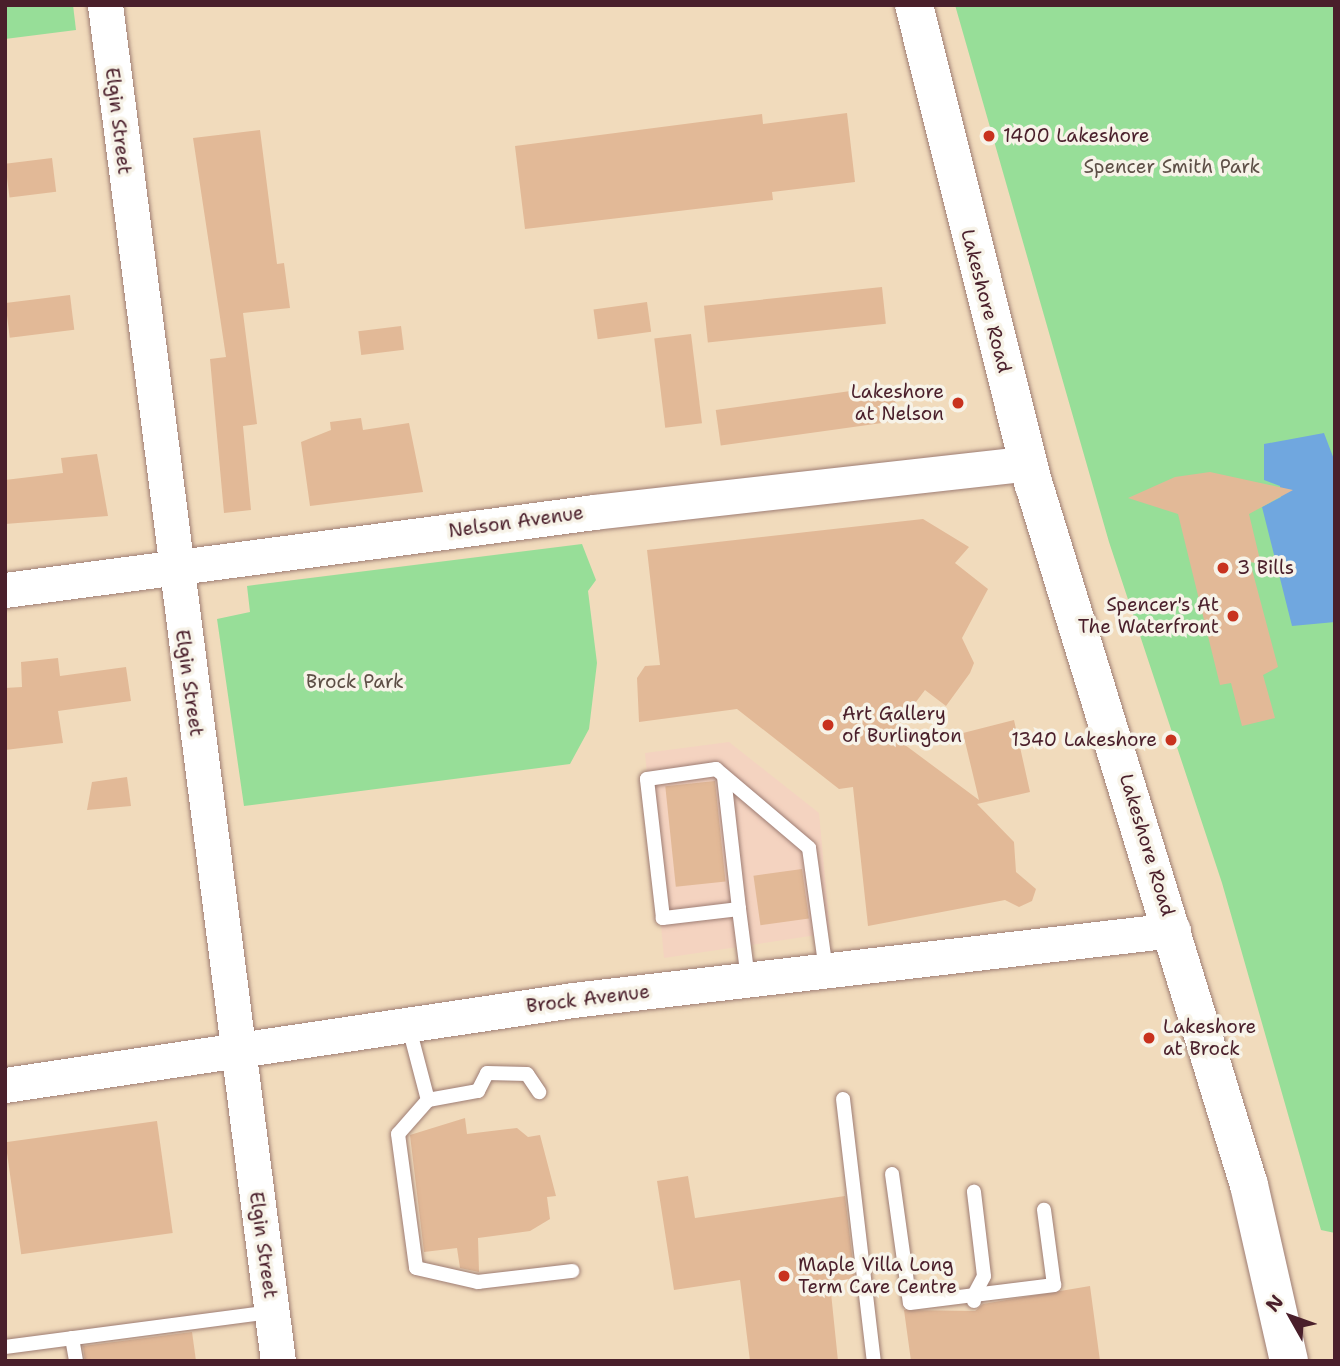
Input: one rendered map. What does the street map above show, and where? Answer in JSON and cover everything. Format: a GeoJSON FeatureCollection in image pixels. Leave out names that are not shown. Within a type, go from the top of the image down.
{"type":"FeatureCollection","features":[{"type":"Feature","properties":{"kind":"main road","name":"Lakeshore Road"},"geometry":{"type":"LineString","coordinates":[[914,5],[1028,463],[1249,1185],[1289,1361]]}},
{"type":"Feature","properties":{"kind":"street","name":"Elgin Street"},"geometry":{"type":"LineString","coordinates":[[105,5],[172,570],[278,1361]]}},
{"type":"Feature","properties":{"kind":"street","name":"Nelson Avenue"},"geometry":{"type":"LineString","coordinates":[[5,590],[594,512],[1028,463]]}},
{"type":"Feature","properties":{"kind":"street","name":"Brock Avenue"},"geometry":{"type":"LineString","coordinates":[[5,1085],[236,1053],[408,1023],[748,979],[1173,930]]}},
{"type":"Feature","properties":{"kind":"lane"},"geometry":{"type":"LineString","coordinates":[[739,909],[663,918],[647,779],[716,769],[809,848],[826,970]]}},
{"type":"Feature","properties":{"kind":"lane"},"geometry":{"type":"LineString","coordinates":[[724,777],[748,979]]}},
{"type":"Feature","properties":{"kind":"lane"},"geometry":{"type":"LineString","coordinates":[[408,1023],[428,1100]]}},
{"type":"Feature","properties":{"kind":"lane"},"geometry":{"type":"LineString","coordinates":[[539,1092],[527,1074],[487,1073],[478,1091],[428,1100],[398,1134],[416,1268],[478,1282],[572,1271]]}},
{"type":"Feature","properties":{"kind":"lane"},"geometry":{"type":"LineString","coordinates":[[843,1099],[874,1361]]}},
{"type":"Feature","properties":{"kind":"lane"},"geometry":{"type":"LineString","coordinates":[[892,1174],[910,1303],[974,1298],[1054,1285],[1044,1210]]}},
{"type":"Feature","properties":{"kind":"lane"},"geometry":{"type":"LineString","coordinates":[[974,1192],[984,1276],[974,1298]]}},
{"type":"Feature","properties":{"kind":"lane"},"geometry":{"type":"LineString","coordinates":[[5,1347],[272,1312]]}},
{"type":"Feature","properties":{"kind":"lane"},"geometry":{"type":"LineString","coordinates":[[72,1338],[76,1361]]}},
{"type":"Feature","properties":{"kind":"shaded area"},"geometry":{"type":"Polygon","coordinates":[[[729,742],[819,813],[830,933],[664,958],[645,753],[729,742]]]}},
{"type":"Feature","properties":{"kind":"green space"},"geometry":{"type":"Polygon","coordinates":[[[5,5],[73,5],[76,30],[5,39],[5,5]]]}},
{"type":"Feature","properties":{"kind":"green space","name":"Spencer Smith Park"},"geometry":{"type":"Polygon","coordinates":[[[955,5],[1335,5],[1335,1233],[1321,1230],[1222,883],[1109,542],[955,5]]]}},
{"type":"Feature","properties":{"kind":"green space","name":"Brock Park"},"geometry":{"type":"Polygon","coordinates":[[[582,544],[596,580],[588,591],[597,663],[589,729],[570,764],[244,806],[217,619],[250,612],[247,586],[582,544]]]}},
{"type":"Feature","properties":{"kind":"water"},"geometry":{"type":"Polygon","coordinates":[[[1324,433],[1335,462],[1335,622],[1292,626],[1262,507],[1281,497],[1280,486],[1264,480],[1264,444],[1324,433]]]}},
{"type":"Feature","properties":{"kind":"building"},"geometry":{"type":"Polygon","coordinates":[[[847,113],[855,182],[772,192],[773,200],[525,229],[515,146],[762,114],[763,124],[847,113]]]}},
{"type":"Feature","properties":{"kind":"building"},"geometry":{"type":"Polygon","coordinates":[[[260,130],[277,264],[284,263],[290,308],[243,313],[257,424],[243,426],[251,510],[224,513],[210,359],[226,357],[193,138],[260,130]]]}},
{"type":"Feature","properties":{"kind":"building"},"geometry":{"type":"Polygon","coordinates":[[[52,158],[56,192],[9,197],[5,164],[52,158]]]}},
{"type":"Feature","properties":{"kind":"building"},"geometry":{"type":"Polygon","coordinates":[[[882,287],[886,324],[708,343],[704,306],[882,287]]]}},
{"type":"Feature","properties":{"kind":"building"},"geometry":{"type":"Polygon","coordinates":[[[70,295],[74,330],[10,338],[5,303],[70,295]]]}},
{"type":"Feature","properties":{"kind":"building"},"geometry":{"type":"Polygon","coordinates":[[[647,302],[651,332],[598,339],[594,310],[647,302]]]}},
{"type":"Feature","properties":{"kind":"building"},"geometry":{"type":"Polygon","coordinates":[[[401,326],[404,350],[361,355],[358,331],[401,326]]]}},
{"type":"Feature","properties":{"kind":"building"},"geometry":{"type":"Polygon","coordinates":[[[691,334],[702,423],[665,428],[654,339],[691,334]]]}},
{"type":"Feature","properties":{"kind":"building"},"geometry":{"type":"Polygon","coordinates":[[[893,385],[898,421],[721,446],[716,410],[893,385]]]}},
{"type":"Feature","properties":{"kind":"building"},"geometry":{"type":"Polygon","coordinates":[[[361,418],[363,430],[409,423],[423,492],[310,506],[301,442],[331,430],[330,422],[361,418]]]}},
{"type":"Feature","properties":{"kind":"building"},"geometry":{"type":"Polygon","coordinates":[[[97,454],[108,516],[5,524],[5,480],[63,473],[61,458],[97,454]]]}},
{"type":"Feature","properties":{"kind":"building","name":"Spencer's At The Waterfront"},"geometry":{"type":"Polygon","coordinates":[[[1210,472],[1293,490],[1249,514],[1261,564],[1250,562],[1278,667],[1263,675],[1275,718],[1242,726],[1231,683],[1220,685],[1178,514],[1128,498],[1175,477],[1210,472]]]}},
{"type":"Feature","properties":{"kind":"building","name":"Art Gallery of Burlington"},"geometry":{"type":"Polygon","coordinates":[[[923,519],[969,547],[955,563],[988,589],[962,638],[974,663],[970,673],[946,706],[925,690],[896,728],[897,739],[979,800],[963,733],[1014,720],[1030,792],[977,804],[1014,842],[1016,872],[1036,889],[1032,901],[1019,907],[1005,900],[868,926],[853,787],[839,789],[737,709],[639,722],[637,678],[645,666],[660,665],[647,550],[923,519]]]}},
{"type":"Feature","properties":{"kind":"building"},"geometry":{"type":"Polygon","coordinates":[[[58,658],[60,676],[126,667],[131,701],[58,711],[63,743],[5,750],[5,688],[22,687],[21,662],[58,658]]]}},
{"type":"Feature","properties":{"kind":"building"},"geometry":{"type":"Polygon","coordinates":[[[127,777],[131,806],[87,810],[92,782],[127,777]]]}},
{"type":"Feature","properties":{"kind":"building"},"geometry":{"type":"Polygon","coordinates":[[[715,781],[726,881],[676,887],[665,786],[715,781]]]}},
{"type":"Feature","properties":{"kind":"building"},"geometry":{"type":"Polygon","coordinates":[[[802,869],[809,919],[760,925],[753,876],[802,869]]]}},
{"type":"Feature","properties":{"kind":"building"},"geometry":{"type":"Polygon","coordinates":[[[465,1118],[467,1134],[517,1128],[528,1137],[540,1135],[556,1196],[547,1197],[550,1219],[530,1231],[478,1238],[479,1272],[460,1268],[457,1248],[424,1252],[410,1135],[465,1118]]]}},
{"type":"Feature","properties":{"kind":"building"},"geometry":{"type":"Polygon","coordinates":[[[157,1121],[173,1233],[21,1254],[5,1142],[157,1121]]]}},
{"type":"Feature","properties":{"kind":"building","name":"Maple Villa Long Term Care Centre"},"geometry":{"type":"Polygon","coordinates":[[[688,1176],[695,1218],[845,1196],[855,1280],[830,1283],[838,1361],[750,1361],[740,1280],[674,1290],[657,1181],[688,1176]]]}},
{"type":"Feature","properties":{"kind":"building"},"geometry":{"type":"Polygon","coordinates":[[[1090,1286],[1100,1361],[911,1361],[904,1310],[975,1311],[983,1304],[1090,1286]]]}},
{"type":"Feature","properties":{"kind":"building"},"geometry":{"type":"Polygon","coordinates":[[[192,1332],[196,1361],[85,1361],[83,1346],[192,1332]]]}},
{"type":"Feature","properties":{"kind":"place","name":"1400 Lakeshore"},"geometry":{"type":"Point","coordinates":[989,136]}},
{"type":"Feature","properties":{"kind":"place","name":"Lakeshore at Nelson"},"geometry":{"type":"Point","coordinates":[958,403]}},
{"type":"Feature","properties":{"kind":"place","name":"3 Bills"},"geometry":{"type":"Point","coordinates":[1223,568]}},
{"type":"Feature","properties":{"kind":"place","name":"Spencer's At The Waterfront"},"geometry":{"type":"Point","coordinates":[1233,616]}},
{"type":"Feature","properties":{"kind":"place","name":"Art Gallery of Burlington"},"geometry":{"type":"Point","coordinates":[828,725]}},
{"type":"Feature","properties":{"kind":"place","name":"1340 Lakeshore"},"geometry":{"type":"Point","coordinates":[1171,740]}},
{"type":"Feature","properties":{"kind":"place","name":"Lakeshore at Brock"},"geometry":{"type":"Point","coordinates":[1149,1038]}},
{"type":"Feature","properties":{"kind":"place","name":"Maple Villa Long Term Care Centre"},"geometry":{"type":"Point","coordinates":[784,1276]}}]}
